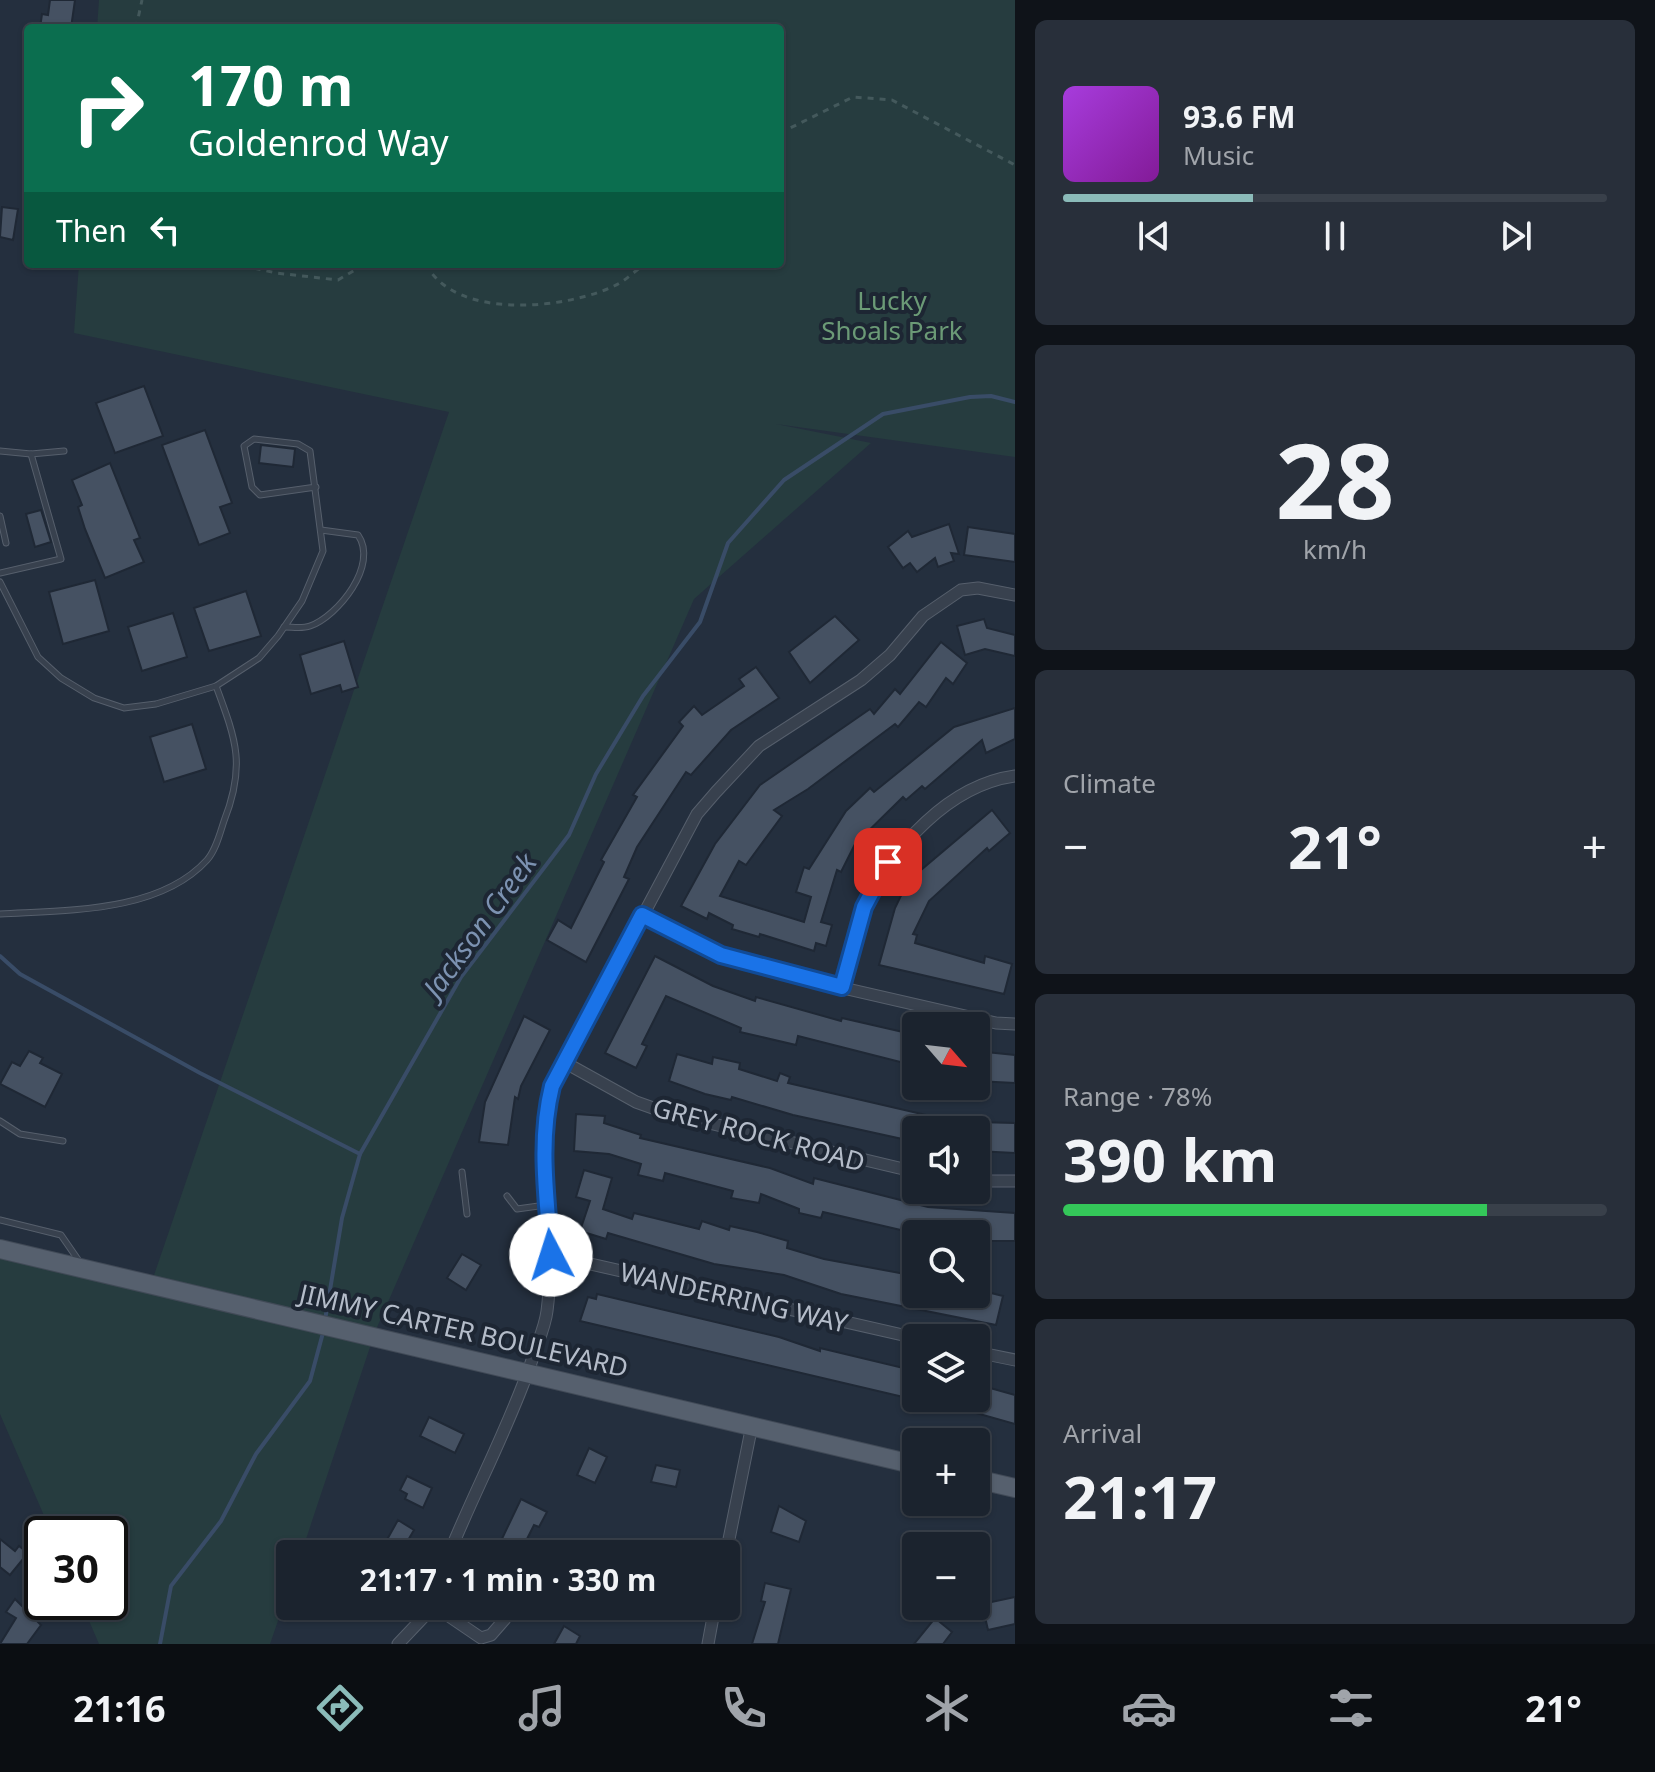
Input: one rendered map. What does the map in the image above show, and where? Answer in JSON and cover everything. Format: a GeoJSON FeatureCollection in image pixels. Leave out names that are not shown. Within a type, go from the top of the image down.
{"type":"FeatureCollection","features":[{"type":"Feature","properties":{"kind":"main road","name":"JIMMY CARTER BOULEVARD"},"geometry":{"type":"LineString","coordinates":[[0,1249],[902,1462]]}},
{"type":"Feature","properties":{"kind":"main road"},"geometry":{"type":"LineString","coordinates":[[990,1482],[1015,1488]]}},
{"type":"Feature","properties":{"kind":"street"},"geometry":{"type":"LineString","coordinates":[[455,1540],[515,1409],[546,1316],[551,1255],[545,1115],[552,1086],[697,814],[759,746],[861,680],[890,655],[923,616],[961,590],[978,588],[1015,595]]}},
{"type":"Feature","properties":{"kind":"street"},"geometry":{"type":"LineString","coordinates":[[842,987],[864,907],[888,862],[949,804],[994,778],[1015,776]]}},
{"type":"Feature","properties":{"kind":"street"},"geometry":{"type":"LineString","coordinates":[[642,915],[721,955],[842,987],[996,1023],[1015,1024]]}},
{"type":"Feature","properties":{"kind":"street","name":"GREY ROCK ROAD"},"geometry":{"type":"LineString","coordinates":[[564,1062],[636,1102],[667,1113],[902,1169]]}},
{"type":"Feature","properties":{"kind":"street"},"geometry":{"type":"LineString","coordinates":[[990,1181],[1015,1181]]}},
{"type":"Feature","properties":{"kind":"street","name":"WANDERRING WAY"},"geometry":{"type":"LineString","coordinates":[[551,1255],[902,1335]]}},
{"type":"Feature","properties":{"kind":"street"},"geometry":{"type":"LineString","coordinates":[[990,1355],[1015,1360]]}},
{"type":"Feature","properties":{"kind":"street"},"geometry":{"type":"LineString","coordinates":[[729,1540],[752,1425]]}},
{"type":"Feature","properties":{"kind":"street"},"geometry":{"type":"LineString","coordinates":[[398,1644],[421,1620]]}},
{"type":"Feature","properties":{"kind":"street"},"geometry":{"type":"LineString","coordinates":[[455,1620],[481,1638],[491,1635],[504,1620]]}},
{"type":"Feature","properties":{"kind":"street"},"geometry":{"type":"LineString","coordinates":[[708,1644],[712,1620]]}},
{"type":"Feature","properties":{"kind":"lane"},"geometry":{"type":"LineString","coordinates":[[0,582],[38,657],[61,678],[94,698],[124,708],[156,704],[216,686],[259,658],[284,627],[317,572],[323,551],[313,458],[305,447],[254,439],[244,446],[252,487],[260,495],[316,487]]}},
{"type":"Feature","properties":{"kind":"lane"},"geometry":{"type":"LineString","coordinates":[[0,451],[31,454],[64,451]]}},
{"type":"Feature","properties":{"kind":"lane"},"geometry":{"type":"LineString","coordinates":[[0,573],[61,559],[31,454]]}},
{"type":"Feature","properties":{"kind":"lane"},"geometry":{"type":"LineString","coordinates":[[0,516],[6,543]]}},
{"type":"Feature","properties":{"kind":"lane"},"geometry":{"type":"LineString","coordinates":[[284,627],[307,628],[328,617],[353,585],[361,567],[364,548],[358,535],[321,530]]}},
{"type":"Feature","properties":{"kind":"lane"},"geometry":{"type":"LineString","coordinates":[[0,914],[73,909],[145,896],[190,875],[210,857],[234,796],[239,758],[216,686]]}},
{"type":"Feature","properties":{"kind":"lane"},"geometry":{"type":"LineString","coordinates":[[0,1121],[20,1134],[63,1141]]}},
{"type":"Feature","properties":{"kind":"lane"},"geometry":{"type":"LineString","coordinates":[[462,1172],[467,1214]]}},
{"type":"Feature","properties":{"kind":"lane"},"geometry":{"type":"LineString","coordinates":[[507,1196],[517,1209],[547,1205]]}},
{"type":"Feature","properties":{"kind":"lane"},"geometry":{"type":"LineString","coordinates":[[0,1220],[61,1235],[84,1268]]}},
{"type":"Feature","properties":{"kind":"path"},"geometry":{"type":"LineString","coordinates":[[137,24],[142,0]]}},
{"type":"Feature","properties":{"kind":"path"},"geometry":{"type":"LineString","coordinates":[[784,131],[853,97],[892,100],[1015,165]]}},
{"type":"Feature","properties":{"kind":"path"},"geometry":{"type":"LineString","coordinates":[[254,268],[338,280],[358,268]]}},
{"type":"Feature","properties":{"kind":"path"},"geometry":{"type":"LineString","coordinates":[[428,268],[433,278],[461,295],[500,306],[576,299],[616,285],[639,268]]}},
{"type":"Feature","properties":{"kind":"green space","name":"Lucky Shoals Park"},"geometry":{"type":"Polygon","coordinates":[[[99,0],[1015,0],[1015,457],[776,424],[871,443],[694,599],[375,1332],[306,1540],[276,1540],[278,1620],[270,1644],[99,1644],[89,1620],[128,1620],[128,1516],[44,1516],[0,1414],[0,1245],[151,1284],[449,412],[74,333],[79,268],[784,268],[784,24],[97,24],[99,0]]]}},
{"type":"Feature","properties":{"kind":"building"},"geometry":{"type":"Polygon","coordinates":[[[50,0],[75,0],[72,24],[41,24],[42,14],[48,15],[50,0]]]}},
{"type":"Feature","properties":{"kind":"building"},"geometry":{"type":"Polygon","coordinates":[[[2,207],[18,209],[13,240],[0,237],[2,207]]]}},
{"type":"Feature","properties":{"kind":"building"},"geometry":{"type":"Polygon","coordinates":[[[144,386],[163,436],[115,453],[96,403],[144,386]]]}},
{"type":"Feature","properties":{"kind":"building"},"geometry":{"type":"Polygon","coordinates":[[[205,430],[232,503],[220,507],[230,533],[199,545],[162,445],[205,430]]]}},
{"type":"Feature","properties":{"kind":"building"},"geometry":{"type":"Polygon","coordinates":[[[261,445],[295,449],[293,467],[259,463],[261,445]]]}},
{"type":"Feature","properties":{"kind":"building"},"geometry":{"type":"Polygon","coordinates":[[[110,463],[140,538],[134,540],[144,562],[105,578],[85,529],[78,507],[82,505],[72,480],[110,463]]]}},
{"type":"Feature","properties":{"kind":"building"},"geometry":{"type":"Polygon","coordinates":[[[41,510],[51,542],[35,547],[26,514],[41,510]]]}},
{"type":"Feature","properties":{"kind":"building"},"geometry":{"type":"Polygon","coordinates":[[[949,524],[959,554],[951,553],[954,561],[938,567],[935,558],[917,572],[910,563],[903,568],[888,547],[908,531],[912,537],[949,524]]]}},
{"type":"Feature","properties":{"kind":"building"},"geometry":{"type":"Polygon","coordinates":[[[968,527],[1015,534],[1015,562],[964,555],[968,527]]]}},
{"type":"Feature","properties":{"kind":"building"},"geometry":{"type":"Polygon","coordinates":[[[95,580],[109,631],[63,644],[49,592],[95,580]]]}},
{"type":"Feature","properties":{"kind":"building"},"geometry":{"type":"Polygon","coordinates":[[[246,591],[261,636],[209,651],[194,608],[246,591]]]}},
{"type":"Feature","properties":{"kind":"building"},"geometry":{"type":"Polygon","coordinates":[[[173,613],[187,657],[142,671],[128,627],[173,613]]]}},
{"type":"Feature","properties":{"kind":"building"},"geometry":{"type":"Polygon","coordinates":[[[835,616],[859,640],[810,683],[789,652],[835,616]]]}},
{"type":"Feature","properties":{"kind":"building"},"geometry":{"type":"Polygon","coordinates":[[[984,619],[987,628],[1015,635],[1015,656],[985,649],[965,655],[957,626],[984,619]]]}},
{"type":"Feature","properties":{"kind":"building"},"geometry":{"type":"Polygon","coordinates":[[[344,641],[358,687],[342,692],[340,685],[311,694],[300,655],[344,641]]]}},
{"type":"Feature","properties":{"kind":"building"},"geometry":{"type":"Polygon","coordinates":[[[941,642],[967,663],[953,684],[946,678],[926,707],[919,702],[898,727],[895,724],[808,789],[774,810],[782,816],[746,865],[739,861],[720,896],[804,922],[811,897],[796,892],[804,867],[809,869],[846,811],[870,788],[874,792],[954,727],[1015,708],[1015,739],[986,753],[982,740],[925,789],[922,786],[906,800],[903,797],[855,844],[841,872],[837,870],[821,922],[832,925],[826,946],[816,943],[814,951],[760,934],[759,937],[732,929],[733,925],[709,913],[707,919],[681,906],[715,844],[760,785],[870,709],[874,714],[895,689],[900,694],[941,642]]]}},
{"type":"Feature","properties":{"kind":"building"},"geometry":{"type":"Polygon","coordinates":[[[756,667],[779,698],[731,730],[691,775],[686,772],[637,847],[624,877],[629,879],[586,962],[547,940],[558,920],[571,928],[604,862],[601,860],[637,797],[633,795],[683,726],[679,722],[694,706],[702,715],[744,686],[739,679],[756,667]]]}},
{"type":"Feature","properties":{"kind":"building"},"geometry":{"type":"Polygon","coordinates":[[[192,724],[206,769],[164,782],[150,737],[192,724]]]}},
{"type":"Feature","properties":{"kind":"building"},"geometry":{"type":"Polygon","coordinates":[[[992,810],[1010,833],[989,851],[987,848],[929,901],[913,934],[917,935],[915,943],[984,963],[985,956],[1012,964],[1004,994],[879,965],[895,908],[908,881],[992,810]]]}},
{"type":"Feature","properties":{"kind":"building"},"geometry":{"type":"Polygon","coordinates":[[[655,956],[713,986],[755,1001],[756,997],[841,1021],[842,1018],[902,1032],[902,1062],[798,1036],[796,1045],[740,1032],[741,1028],[666,996],[642,1044],[647,1046],[636,1068],[605,1053],[655,956]]]}},
{"type":"Feature","properties":{"kind":"building"},"geometry":{"type":"Polygon","coordinates":[[[524,1016],[550,1030],[521,1086],[518,1099],[515,1097],[508,1145],[479,1142],[485,1102],[524,1016]]]}},
{"type":"Feature","properties":{"kind":"building"},"geometry":{"type":"Polygon","coordinates":[[[29,1051],[43,1058],[40,1063],[62,1074],[45,1107],[0,1084],[12,1062],[20,1066],[29,1051]]]}},
{"type":"Feature","properties":{"kind":"building"},"geometry":{"type":"Polygon","coordinates":[[[990,1052],[1015,1055],[1015,1083],[990,1082],[990,1052]]]}},
{"type":"Feature","properties":{"kind":"building"},"geometry":{"type":"Polygon","coordinates":[[[677,1054],[712,1064],[713,1057],[740,1063],[739,1069],[777,1081],[780,1073],[790,1077],[788,1083],[930,1116],[902,1116],[902,1139],[793,1115],[732,1097],[731,1100],[705,1094],[669,1081],[677,1054]]]}},
{"type":"Feature","properties":{"kind":"building"},"geometry":{"type":"Polygon","coordinates":[[[576,1114],[605,1116],[604,1123],[641,1135],[640,1138],[770,1168],[813,1184],[814,1178],[902,1200],[902,1204],[1015,1213],[1015,1241],[990,1241],[990,1220],[902,1220],[902,1230],[823,1212],[821,1218],[799,1213],[799,1209],[761,1194],[759,1203],[731,1198],[733,1191],[665,1173],[663,1181],[638,1175],[641,1164],[609,1154],[574,1151],[576,1114]]]}},
{"type":"Feature","properties":{"kind":"building"},"geometry":{"type":"Polygon","coordinates":[[[990,1122],[1015,1123],[1015,1153],[990,1152],[990,1122]]]}},
{"type":"Feature","properties":{"kind":"building"},"geometry":{"type":"Polygon","coordinates":[[[584,1170],[612,1178],[603,1209],[632,1219],[634,1213],[699,1229],[702,1221],[729,1230],[730,1226],[788,1241],[787,1248],[824,1259],[902,1273],[902,1306],[841,1294],[784,1275],[714,1264],[608,1233],[606,1239],[580,1231],[590,1201],[576,1197],[584,1170]]]}},
{"type":"Feature","properties":{"kind":"building"},"geometry":{"type":"Polygon","coordinates":[[[462,1254],[481,1265],[466,1290],[447,1278],[462,1254]]]}},
{"type":"Feature","properties":{"kind":"building"},"geometry":{"type":"Polygon","coordinates":[[[990,1293],[1003,1296],[996,1325],[911,1308],[990,1308],[990,1293]]]}},
{"type":"Feature","properties":{"kind":"building"},"geometry":{"type":"Polygon","coordinates":[[[597,1294],[779,1337],[820,1351],[820,1348],[902,1368],[902,1397],[580,1321],[588,1297],[596,1299],[597,1294]]]}},
{"type":"Feature","properties":{"kind":"building"},"geometry":{"type":"Polygon","coordinates":[[[990,1388],[1015,1395],[1015,1424],[972,1412],[990,1412],[990,1388]]]}},
{"type":"Feature","properties":{"kind":"building"},"geometry":{"type":"Polygon","coordinates":[[[429,1417],[464,1434],[455,1453],[420,1436],[429,1417]]]}},
{"type":"Feature","properties":{"kind":"building"},"geometry":{"type":"Polygon","coordinates":[[[589,1448],[607,1457],[595,1483],[577,1475],[589,1448]]]}},
{"type":"Feature","properties":{"kind":"building"},"geometry":{"type":"Polygon","coordinates":[[[656,1465],[680,1470],[676,1487],[651,1482],[656,1465]]]}},
{"type":"Feature","properties":{"kind":"building"},"geometry":{"type":"Polygon","coordinates":[[[407,1476],[432,1488],[423,1508],[405,1499],[407,1494],[400,1490],[407,1476]]]}},
{"type":"Feature","properties":{"kind":"building"},"geometry":{"type":"Polygon","coordinates":[[[521,1499],[547,1512],[539,1527],[534,1525],[526,1540],[501,1540],[521,1499]]]}},
{"type":"Feature","properties":{"kind":"building"},"geometry":{"type":"Polygon","coordinates":[[[779,1506],[806,1521],[799,1542],[771,1532],[779,1506]]]}},
{"type":"Feature","properties":{"kind":"building"},"geometry":{"type":"Polygon","coordinates":[[[398,1520],[414,1530],[408,1540],[387,1540],[398,1520]]]}},
{"type":"Feature","properties":{"kind":"building"},"geometry":{"type":"Polygon","coordinates":[[[0,1539],[15,1551],[19,1546],[24,1550],[24,1558],[10,1575],[0,1567],[0,1539]]]}},
{"type":"Feature","properties":{"kind":"building"},"geometry":{"type":"Polygon","coordinates":[[[765,1583],[791,1589],[778,1644],[752,1644],[765,1602],[761,1601],[765,1583]]]}},
{"type":"Feature","properties":{"kind":"building"},"geometry":{"type":"Polygon","coordinates":[[[1015,1597],[1015,1624],[988,1630],[986,1620],[990,1620],[990,1602],[1015,1597]]]}},
{"type":"Feature","properties":{"kind":"building"},"geometry":{"type":"Polygon","coordinates":[[[15,1599],[24,1608],[24,1620],[36,1620],[41,1625],[27,1644],[0,1644],[16,1618],[6,1612],[15,1599]]]}},
{"type":"Feature","properties":{"kind":"building"},"geometry":{"type":"Polygon","coordinates":[[[933,1620],[952,1632],[943,1644],[914,1644],[933,1620]]]}},
{"type":"Feature","properties":{"kind":"building"},"geometry":{"type":"Polygon","coordinates":[[[564,1626],[580,1636],[576,1644],[554,1644],[564,1626]]]}},
{"type":"Feature","properties":{"kind":"waterway","name":"Jackson Creek"},"geometry":{"type":"LineString","coordinates":[[325,1320],[342,1218],[360,1154],[461,977],[569,835],[596,774],[643,696],[700,622],[728,543],[784,480],[883,414],[970,397],[991,396],[1015,402]]}},
{"type":"Feature","properties":{"kind":"waterway"},"geometry":{"type":"LineString","coordinates":[[0,956],[20,974],[200,1073],[360,1154]]}},
{"type":"Feature","properties":{"kind":"waterway","name":"Jackson Creek"},"geometry":{"type":"LineString","coordinates":[[160,1644],[171,1586],[221,1521],[256,1454],[310,1381],[324,1329]]}},
{"type":"Feature","properties":{"kind":"route"},"geometry":{"type":"LineString","coordinates":[[551,1255],[544,1165],[545,1115],[552,1086],[642,915],[721,955],[782,974],[842,987],[864,907],[888,862]]}}]}
